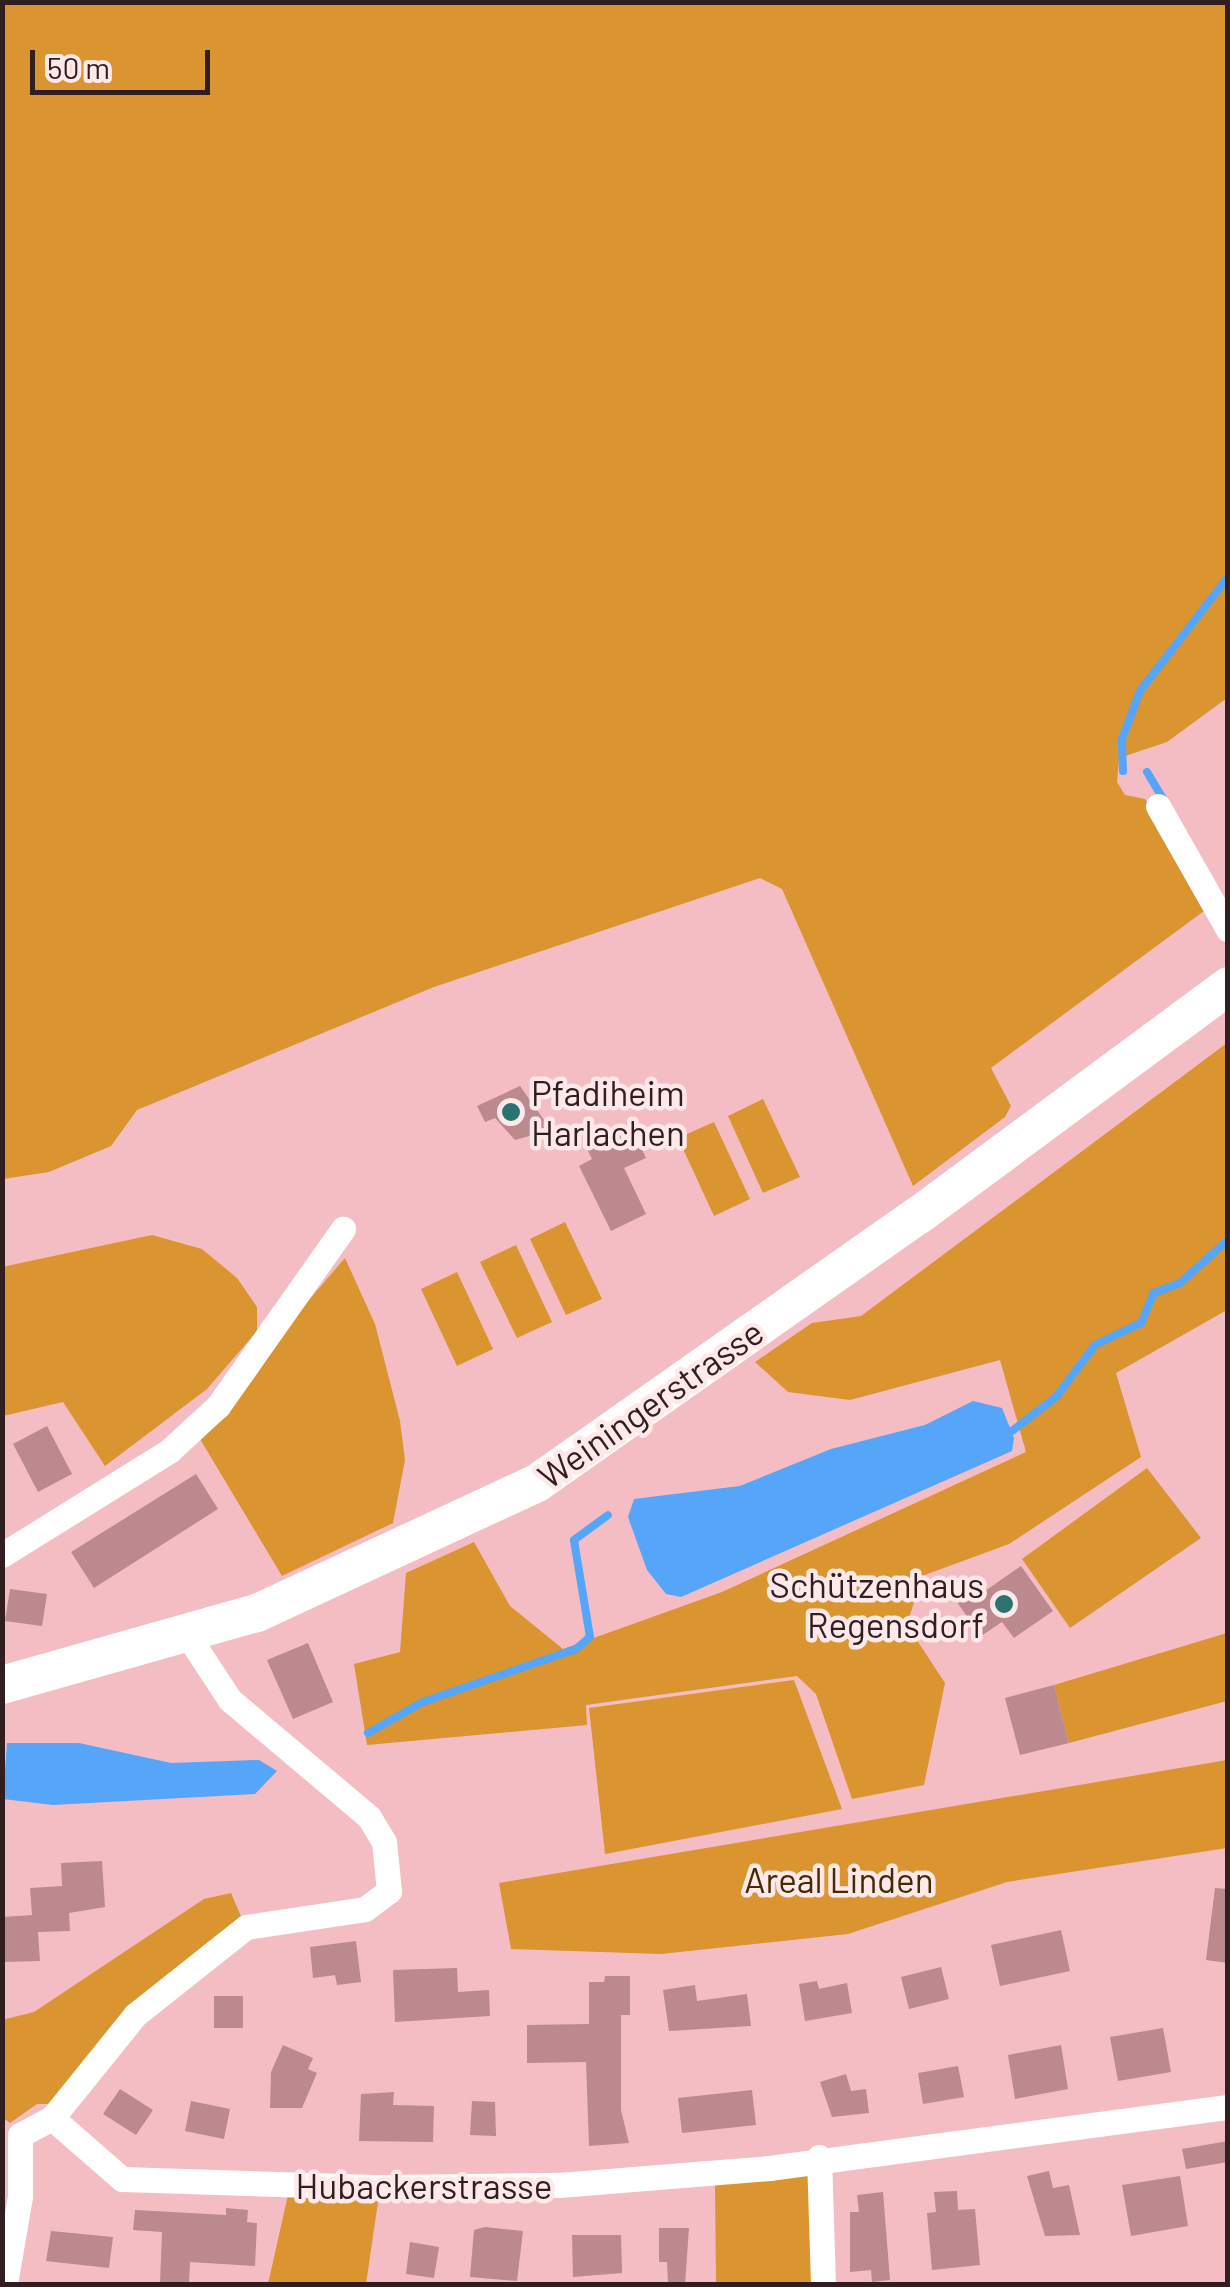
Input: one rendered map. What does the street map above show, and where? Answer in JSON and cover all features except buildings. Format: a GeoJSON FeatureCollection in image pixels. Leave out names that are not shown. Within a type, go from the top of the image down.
{"type":"FeatureCollection","features":[{"type":"Feature","properties":{"kind":"street"},"geometry":{"type":"LineString","coordinates":[[1158,806],[1228,929]]}},
{"type":"Feature","properties":{"kind":"street","name":"Weiningerstrasse"},"geometry":{"type":"LineString","coordinates":[[2,1685],[188,1636],[277,1605],[552,1474],[1228,986]]}},
{"type":"Feature","properties":{"kind":"street"},"geometry":{"type":"LineString","coordinates":[[2,1555],[169,1451],[218,1406],[343,1229]]}},
{"type":"Feature","properties":{"kind":"street"},"geometry":{"type":"LineString","coordinates":[[6,2284],[20,2196],[20,2135],[52,2118],[134,2015],[222,1940],[272,1918],[365,1909],[390,1891],[384,1842],[369,1818],[230,1700],[188,1636]]}},
{"type":"Feature","properties":{"kind":"street","name":"Hubackerstrasse"},"geometry":{"type":"LineString","coordinates":[[52,2118],[122,2179],[160,2184],[559,2185],[770,2168],[819,2158],[1022,2138],[1228,2107]]}},
{"type":"Feature","properties":{"kind":"street"},"geometry":{"type":"LineString","coordinates":[[819,2158],[823,2284]]}},
{"type":"Feature","properties":{"kind":"green space"},"geometry":{"type":"Polygon","coordinates":[[[2,3],[1227,3],[1227,698],[1167,742],[1119,758],[1117,782],[1125,795],[1145,799],[1205,899],[1204,911],[991,1068],[1011,1106],[1005,1117],[913,1186],[782,889],[760,878],[434,987],[137,1110],[111,1146],[49,1172],[3,1179],[2,3]]]}},
{"type":"Feature","properties":{"kind":"green space"},"geometry":{"type":"Polygon","coordinates":[[[1227,1043],[1227,1310],[1116,1373],[1141,1457],[1009,1544],[922,1576],[907,1625],[945,1683],[924,1785],[852,1799],[816,1694],[797,1676],[586,1705],[587,1725],[367,1745],[354,1664],[400,1652],[406,1573],[474,1542],[510,1606],[563,1649],[722,1592],[1026,1452],[1000,1360],[850,1400],[788,1392],[755,1362],[812,1323],[861,1316],[1227,1043]]]}},
{"type":"Feature","properties":{"kind":"green space"},"geometry":{"type":"Polygon","coordinates":[[[763,1099],[800,1177],[763,1193],[728,1116],[763,1099]]]}},
{"type":"Feature","properties":{"kind":"green space"},"geometry":{"type":"Polygon","coordinates":[[[714,1122],[750,1199],[714,1216],[678,1138],[714,1122]]]}},
{"type":"Feature","properties":{"kind":"green space"},"geometry":{"type":"Polygon","coordinates":[[[565,1222],[602,1299],[566,1315],[530,1239],[565,1222]]]}},
{"type":"Feature","properties":{"kind":"green space"},"geometry":{"type":"Polygon","coordinates":[[[152,1235],[202,1249],[237,1278],[257,1307],[257,1331],[207,1389],[105,1466],[63,1402],[3,1416],[2,1267],[152,1235]]]}},
{"type":"Feature","properties":{"kind":"green space"},"geometry":{"type":"Polygon","coordinates":[[[516,1245],[552,1322],[517,1338],[480,1262],[516,1245]]]}},
{"type":"Feature","properties":{"kind":"green space"},"geometry":{"type":"Polygon","coordinates":[[[345,1258],[375,1324],[400,1421],[405,1460],[393,1523],[282,1576],[197,1434],[253,1380],[295,1316],[345,1258]]]}},
{"type":"Feature","properties":{"kind":"green space"},"geometry":{"type":"Polygon","coordinates":[[[457,1272],[493,1349],[457,1366],[421,1289],[457,1272]]]}},
{"type":"Feature","properties":{"kind":"green space"},"geometry":{"type":"Polygon","coordinates":[[[1147,1468],[1201,1538],[1070,1628],[1022,1559],[1147,1468]]]}},
{"type":"Feature","properties":{"kind":"green space"},"geometry":{"type":"Polygon","coordinates":[[[1227,1633],[1227,1701],[1069,1743],[1054,1685],[1227,1633]]]}},
{"type":"Feature","properties":{"kind":"green space","name":"Areal Linden"},"geometry":{"type":"Polygon","coordinates":[[[794,1680],[842,1809],[605,1854],[589,1708],[794,1680]]]}},
{"type":"Feature","properties":{"kind":"green space","name":"Areal Linden"},"geometry":{"type":"Polygon","coordinates":[[[1227,1760],[1227,1848],[1007,1882],[848,1934],[661,1954],[511,1949],[499,1883],[1227,1760]]]}},
{"type":"Feature","properties":{"kind":"green space"},"geometry":{"type":"Polygon","coordinates":[[[231,1893],[243,1921],[54,2104],[37,2104],[10,2123],[3,2118],[2,2020],[34,2012],[204,1899],[231,1893]]]}},
{"type":"Feature","properties":{"kind":"green space"},"geometry":{"type":"Polygon","coordinates":[[[812,2172],[816,2284],[716,2284],[715,2181],[812,2172]]]}},
{"type":"Feature","properties":{"kind":"green space"},"geometry":{"type":"Polygon","coordinates":[[[288,2195],[379,2195],[366,2284],[268,2284],[288,2195]]]}},
{"type":"Feature","properties":{"kind":"water"},"geometry":{"type":"Polygon","coordinates":[[[973,1401],[1002,1408],[1014,1438],[1012,1451],[681,1597],[666,1594],[647,1570],[628,1517],[634,1499],[740,1486],[831,1449],[925,1425],[973,1401]]]}},
{"type":"Feature","properties":{"kind":"water"},"geometry":{"type":"Polygon","coordinates":[[[7,1743],[79,1743],[171,1763],[259,1760],[277,1771],[255,1794],[53,1805],[3,1799],[7,1743]]]}},
{"type":"Feature","properties":{"kind":"waterway"},"geometry":{"type":"LineString","coordinates":[[1123,771],[1122,739],[1140,691],[1228,577]]}},
{"type":"Feature","properties":{"kind":"waterway"},"geometry":{"type":"LineString","coordinates":[[1147,772],[1163,799]]}},
{"type":"Feature","properties":{"kind":"waterway"},"geometry":{"type":"LineString","coordinates":[[1012,1431],[1056,1397],[1095,1345],[1141,1323],[1154,1293],[1180,1283],[1228,1240]]}},
{"type":"Feature","properties":{"kind":"waterway"},"geometry":{"type":"LineString","coordinates":[[368,1733],[423,1702],[576,1649],[590,1637],[574,1540],[608,1515]]}},
{"type":"Feature","properties":{"kind":"place","name":"Pfadiheim Harlachen"},"geometry":{"type":"Point","coordinates":[511,1112]}},
{"type":"Feature","properties":{"kind":"place","name":"Schützenhaus Regensdorf"},"geometry":{"type":"Point","coordinates":[1004,1604]}}]}
